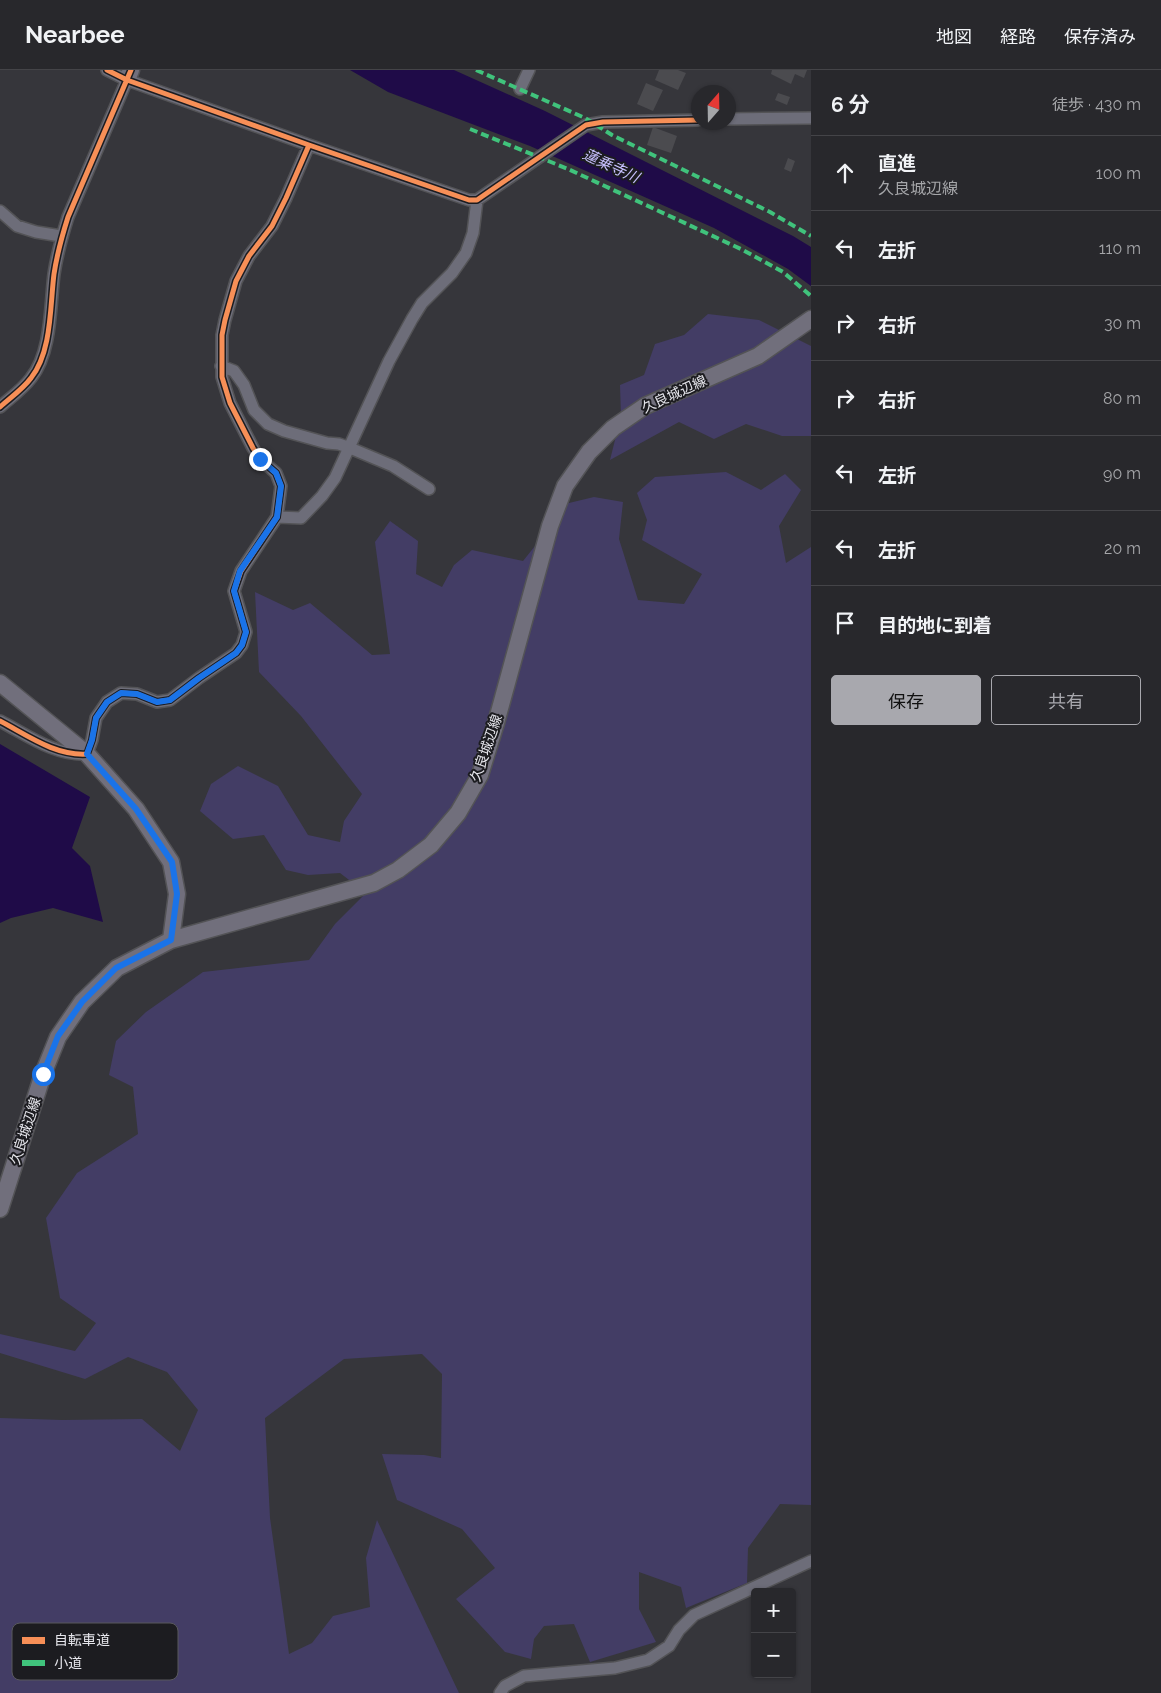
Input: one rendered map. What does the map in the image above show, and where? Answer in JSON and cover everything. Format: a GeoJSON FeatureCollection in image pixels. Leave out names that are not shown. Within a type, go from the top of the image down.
{"type":"FeatureCollection","features":[{"type":"Feature","properties":{"kind":"main road","name":"久良城辺線"},"geometry":{"type":"LineString","coordinates":[[0,1209],[43,1074],[58,1036],[82,1002],[116,968],[171,940],[374,883],[398,870],[431,845],[458,813],[480,775],[550,526],[565,486],[589,452],[613,428],[645,406],[758,356],[811,319]]}},
{"type":"Feature","properties":{"kind":"main road"},"geometry":{"type":"LineString","coordinates":[[0,683],[87,754],[136,809],[172,862],[177,894],[171,940]]}},
{"type":"Feature","properties":{"kind":"street"},"geometry":{"type":"LineString","coordinates":[[107,70],[129,75],[309,145],[469,200],[477,200],[586,125],[603,122],[691,120]]}},
{"type":"Feature","properties":{"kind":"street"},"geometry":{"type":"LineString","coordinates":[[520,90],[528,70]]}},
{"type":"Feature","properties":{"kind":"street"},"geometry":{"type":"LineString","coordinates":[[0,407],[32,378],[40,362],[47,339],[54,274],[61,236],[129,75]]}},
{"type":"Feature","properties":{"kind":"street"},"geometry":{"type":"LineString","coordinates":[[736,120],[811,118]]}},
{"type":"Feature","properties":{"kind":"street"},"geometry":{"type":"LineString","coordinates":[[0,721],[51,748],[73,755],[87,754],[96,718],[107,702],[121,693],[137,694],[157,702],[170,700],[236,653],[242,645],[246,632],[234,591],[240,571],[277,517],[281,486],[276,473],[260,459],[253,448],[230,403],[222,377],[222,335],[236,282],[249,256],[272,226],[309,145]]}},
{"type":"Feature","properties":{"kind":"street"},"geometry":{"type":"LineString","coordinates":[[277,517],[301,518],[322,496],[335,478],[389,360],[412,319],[422,303],[452,273],[466,253],[473,233],[477,200]]}},
{"type":"Feature","properties":{"kind":"street"},"geometry":{"type":"LineString","coordinates":[[0,211],[17,226],[36,232],[61,236]]}},
{"type":"Feature","properties":{"kind":"street"},"geometry":{"type":"LineString","coordinates":[[221,366],[234,371],[244,385],[254,410],[268,424],[284,431],[350,448],[394,466],[429,489]]}},
{"type":"Feature","properties":{"kind":"street"},"geometry":{"type":"LineString","coordinates":[[500,1693],[506,1686],[524,1676],[616,1668],[648,1660],[669,1646],[694,1615],[811,1562]]}},
{"type":"Feature","properties":{"kind":"shaded area"},"geometry":{"type":"Polygon","coordinates":[[[708,314],[759,320],[811,346],[811,436],[782,436],[746,424],[714,439],[679,422],[610,460],[621,416],[620,385],[644,375],[655,344],[684,335],[708,314]]]}},
{"type":"Feature","properties":{"kind":"shaded area"},"geometry":{"type":"Polygon","coordinates":[[[726,472],[761,490],[785,474],[801,490],[779,526],[786,563],[811,547],[811,1505],[780,1504],[748,1548],[747,1583],[686,1608],[681,1587],[639,1572],[639,1609],[656,1642],[590,1662],[574,1624],[544,1626],[534,1639],[531,1659],[505,1652],[456,1599],[495,1568],[462,1529],[397,1500],[382,1454],[424,1455],[441,1458],[442,1374],[422,1354],[344,1359],[265,1418],[270,1518],[289,1654],[312,1643],[333,1616],[370,1607],[366,1558],[377,1520],[459,1693],[0,1693],[0,1418],[62,1420],[142,1419],[180,1451],[198,1410],[167,1372],[128,1357],[85,1379],[0,1353],[0,1334],[75,1351],[96,1323],[60,1298],[46,1218],[77,1173],[138,1134],[133,1087],[109,1075],[116,1041],[146,1012],[203,972],[309,960],[335,924],[366,893],[340,873],[308,875],[286,870],[264,835],[233,839],[200,811],[211,784],[238,766],[278,786],[308,835],[340,842],[344,821],[362,794],[301,716],[259,672],[255,592],[293,610],[310,603],[372,655],[390,654],[375,542],[390,521],[418,541],[416,574],[442,587],[454,565],[472,550],[523,561],[539,541],[548,508],[594,497],[623,502],[619,539],[638,600],[684,604],[702,574],[642,540],[647,520],[637,493],[655,477],[726,472]]]}},
{"type":"Feature","properties":{"kind":"water","name":"蓮乗寺川"},"geometry":{"type":"Polygon","coordinates":[[[350,70],[454,70],[545,111],[793,236],[811,247],[811,286],[788,269],[714,228],[530,146],[388,92],[350,70]]]}},
{"type":"Feature","properties":{"kind":"water"},"geometry":{"type":"Polygon","coordinates":[[[0,744],[90,797],[72,848],[90,866],[103,922],[53,908],[11,918],[0,923],[0,744]]]}},
{"type":"Feature","properties":{"kind":"building"},"geometry":{"type":"Polygon","coordinates":[[[659,70],[678,70],[686,73],[678,90],[655,80],[659,70]]]}},
{"type":"Feature","properties":{"kind":"building"},"geometry":{"type":"Polygon","coordinates":[[[772,70],[807,70],[804,78],[795,74],[791,84],[771,74],[772,70]]]}},
{"type":"Feature","properties":{"kind":"building"},"geometry":{"type":"Polygon","coordinates":[[[646,83],[663,90],[653,111],[637,104],[646,83]]]}},
{"type":"Feature","properties":{"kind":"building"},"geometry":{"type":"Polygon","coordinates":[[[778,93],[790,97],[787,105],[775,100],[778,93]]]}},
{"type":"Feature","properties":{"kind":"building"},"geometry":{"type":"Polygon","coordinates":[[[653,127],[677,136],[671,153],[647,145],[653,127]]]}},
{"type":"Feature","properties":{"kind":"building"},"geometry":{"type":"Polygon","coordinates":[[[788,158],[795,161],[791,172],[784,169],[788,158]]]}},
{"type":"Feature","properties":{"kind":"marked path"},"geometry":{"type":"LineString","coordinates":[[476,70],[585,118],[612,135],[770,212],[811,236]]}},
{"type":"Feature","properties":{"kind":"marked path"},"geometry":{"type":"LineString","coordinates":[[470,129],[568,169],[743,250],[783,272],[811,296]]}},
{"type":"Feature","properties":{"kind":"cycle path"},"geometry":{"type":"LineString","coordinates":[[107,70],[127,80],[469,200],[477,200],[586,125],[603,122],[691,120]]}},
{"type":"Feature","properties":{"kind":"cycle path"},"geometry":{"type":"LineString","coordinates":[[0,407],[28,382],[43,355],[49,328],[55,267],[68,217],[131,70]]}},
{"type":"Feature","properties":{"kind":"cycle path"},"geometry":{"type":"LineString","coordinates":[[0,721],[42,744],[64,752],[87,754],[96,718],[107,702],[121,693],[137,694],[157,702],[170,700],[236,653],[242,645],[246,632],[234,591],[241,571],[277,517],[281,486],[276,473],[260,459],[253,448],[230,403],[222,377],[222,335],[236,281],[249,256],[272,226],[309,145]]}},
{"type":"Feature","properties":{"kind":"route"},"geometry":{"type":"LineString","coordinates":[[43,1074],[58,1036],[82,1002],[116,968],[171,940],[177,894],[172,862],[136,809],[87,754],[96,718],[107,702],[121,693],[137,694],[157,702],[170,700],[236,653],[242,645],[246,632],[234,591],[240,571],[277,517],[281,486],[276,473],[260,459]]}}]}
